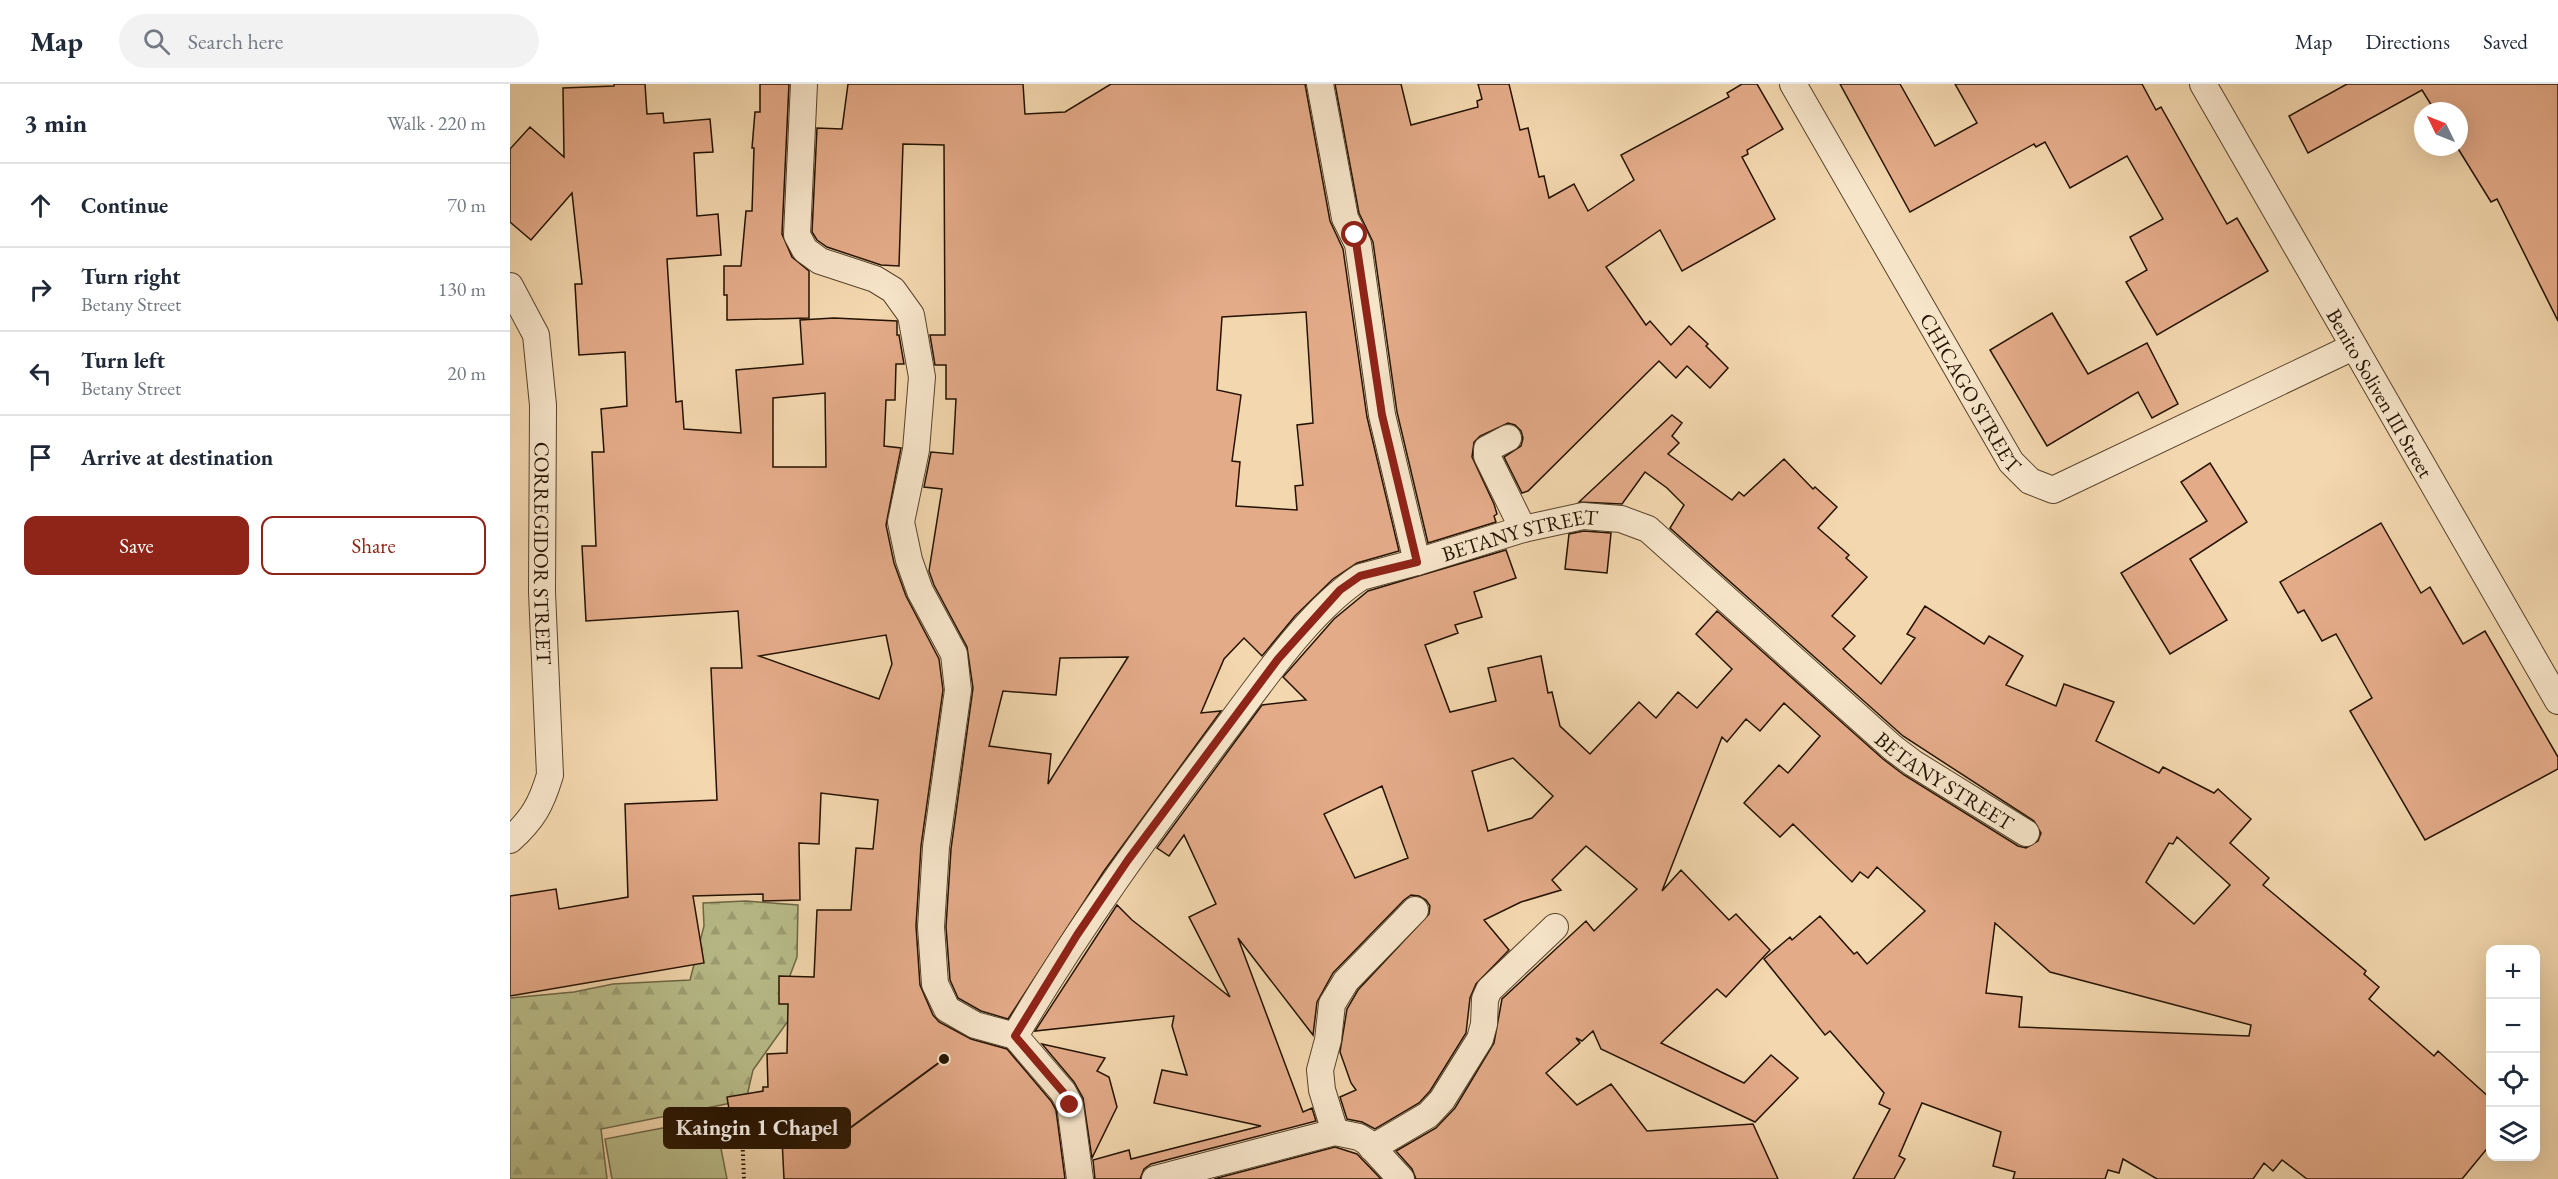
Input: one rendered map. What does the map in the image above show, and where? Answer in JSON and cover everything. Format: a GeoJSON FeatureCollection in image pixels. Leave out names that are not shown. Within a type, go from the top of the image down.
{"type":"FeatureCollection","features":[{"type":"Feature","properties":{"kind":"street"},"geometry":{"type":"LineString","coordinates":[[804,84],[797,235],[805,250],[820,261],[875,279],[893,290],[911,315],[922,377],[916,450],[901,522],[909,560],[920,591],[954,654],[958,690],[936,847],[931,927],[935,984],[947,1010],[975,1025],[1015,1036],[1063,1092],[1070,1105],[1080,1179]]}},
{"type":"Feature","properties":{"kind":"street"},"geometry":{"type":"LineString","coordinates":[[1320,84],[1345,218],[1358,244],[1382,415],[1417,562]]}},
{"type":"Feature","properties":{"kind":"street","name":"CHICAGO STREET"},"geometry":{"type":"LineString","coordinates":[[1793,84],[2011,462],[2030,480],[2053,490],[2353,347]]}},
{"type":"Feature","properties":{"kind":"street","name":"Benito Soliven Ⅲ Street"},"geometry":{"type":"LineString","coordinates":[[2203,84],[2558,701]]}},
{"type":"Feature","properties":{"kind":"street","name":"CORREGIDOR STREET"},"geometry":{"type":"LineString","coordinates":[[510,286],[536,335],[543,405],[542,592],[550,775],[542,801],[529,822],[510,840]]}},
{"type":"Feature","properties":{"kind":"street"},"geometry":{"type":"LineString","coordinates":[[1508,438],[1487,449],[1487,456],[1523,529]]}},
{"type":"Feature","properties":{"kind":"street","name":"BETANY STREET"},"geometry":{"type":"LineString","coordinates":[[1015,1036],[1077,935],[1128,860],[1278,659],[1340,590],[1360,576],[1417,562],[1523,529],[1583,516],[1621,519],[1648,529],[1893,748],[1913,763],[2026,833]]}},
{"type":"Feature","properties":{"kind":"street"},"geometry":{"type":"LineString","coordinates":[[1335,1132],[1322,1090],[1320,1070],[1328,1040],[1332,1005],[1346,981],[1415,910]]}},
{"type":"Feature","properties":{"kind":"street"},"geometry":{"type":"LineString","coordinates":[[1372,1148],[1428,1115],[1442,1100],[1480,1039],[1484,1024],[1485,999],[1489,990],[1556,927]]}},
{"type":"Feature","properties":{"kind":"street"},"geometry":{"type":"LineString","coordinates":[[1155,1179],[1335,1132],[1359,1137],[1401,1179]]}},
{"type":"Feature","properties":{"kind":"path"},"geometry":{"type":"LineString","coordinates":[[742,1132],[744,1179]]}},
{"type":"Feature","properties":{"kind":"green space"},"geometry":{"type":"Polygon","coordinates":[[[746,901],[798,905],[797,957],[786,986],[793,1014],[753,1070],[746,1100],[601,1129],[607,1179],[510,1179],[510,998],[574,992],[613,984],[690,980],[704,926],[703,903],[746,901]]]}},
{"type":"Feature","properties":{"kind":"green space"},"geometry":{"type":"Polygon","coordinates":[[[715,1118],[727,1179],[612,1179],[605,1139],[715,1118]]]}},
{"type":"Feature","properties":{"kind":"building"},"geometry":{"type":"Polygon","coordinates":[[[614,84],[645,84],[647,114],[663,113],[664,123],[710,119],[713,152],[694,153],[697,216],[718,214],[721,255],[667,259],[676,402],[682,401],[684,429],[741,433],[736,370],[803,364],[800,320],[834,318],[897,321],[897,335],[899,335],[904,364],[896,364],[895,400],[886,400],[884,446],[901,448],[886,525],[894,563],[906,596],[939,659],[943,690],[921,846],[916,926],[920,985],[933,1015],[939,1022],[971,1039],[1007,1049],[1051,1101],[1056,1110],[1065,1179],[784,1179],[781,1119],[732,1127],[727,1097],[763,1091],[763,1087],[768,1087],[767,1054],[787,1053],[788,1004],[779,1004],[779,976],[814,977],[817,910],[851,910],[856,848],[873,849],[878,800],[821,793],[819,844],[799,843],[800,900],[763,901],[763,894],[693,896],[704,963],[510,996],[510,896],[556,889],[559,909],[628,897],[625,804],[717,800],[711,668],[742,668],[738,611],[586,621],[582,546],[596,546],[592,452],[604,452],[601,409],[627,406],[625,352],[579,355],[575,284],[582,284],[572,193],[531,240],[510,222],[510,149],[530,127],[564,157],[563,88],[614,86],[614,84]],[[825,393],[773,398],[773,467],[826,467],[825,393]],[[886,635],[759,656],[879,699],[892,664],[886,635]]]}},
{"type":"Feature","properties":{"kind":"building"},"geometry":{"type":"Polygon","coordinates":[[[760,84],[789,84],[782,234],[792,257],[809,271],[809,318],[727,320],[724,266],[741,266],[746,211],[752,211],[754,148],[752,148],[755,112],[760,112],[760,84]]]}},
{"type":"Feature","properties":{"kind":"building"},"geometry":{"type":"Polygon","coordinates":[[[848,84],[1023,84],[1025,114],[1065,112],[1111,84],[1305,84],[1330,221],[1343,249],[1367,417],[1399,551],[1357,563],[1333,579],[1295,616],[1262,656],[1244,638],[1224,659],[1201,713],[1221,711],[1104,871],[1008,1019],[981,1011],[958,998],[950,980],[946,927],[951,849],[973,688],[967,647],[929,571],[942,489],[924,487],[931,452],[953,454],[956,399],[946,399],[946,365],[935,365],[930,335],[945,335],[944,145],[903,144],[899,266],[881,265],[827,247],[817,240],[812,232],[817,128],[842,129],[848,84]],[[1306,312],[1222,317],[1217,390],[1241,395],[1232,461],[1240,462],[1236,506],[1297,510],[1295,486],[1303,485],[1297,425],[1313,423],[1306,312]],[[1128,657],[1060,658],[1056,695],[1003,691],[989,746],[1051,754],[1048,784],[1128,657]]]}},
{"type":"Feature","properties":{"kind":"building"},"geometry":{"type":"Polygon","coordinates":[[[1335,84],[1401,84],[1411,125],[1478,107],[1477,101],[1482,99],[1478,84],[1509,84],[1520,130],[1528,128],[1539,177],[1544,176],[1549,198],[1574,184],[1588,211],[1634,180],[1621,155],[1729,97],[1727,93],[1742,84],[1757,84],[1783,129],[1747,150],[1748,154],[1742,157],[1775,219],[1682,271],[1660,230],[1606,267],[1646,325],[1650,321],[1671,345],[1689,326],[1728,368],[1710,388],[1687,366],[1676,378],[1659,361],[1528,491],[1522,493],[1504,457],[1521,446],[1523,438],[1521,431],[1515,425],[1508,423],[1480,436],[1474,442],[1472,457],[1494,504],[1497,514],[1494,516],[1496,522],[1428,543],[1397,412],[1373,242],[1359,213],[1335,84]]]}},
{"type":"Feature","properties":{"kind":"building"},"geometry":{"type":"Polygon","coordinates":[[[1840,84],[1900,84],[1935,146],[1977,123],[1955,84],[2142,84],[2156,110],[2161,107],[2227,224],[2237,218],[2268,271],[2157,335],[2126,282],[2147,270],[2130,237],[2163,219],[2127,156],[2070,188],[2045,142],[2036,147],[2034,144],[1910,212],[1840,84]]]}},
{"type":"Feature","properties":{"kind":"building"},"geometry":{"type":"Polygon","coordinates":[[[2347,84],[2558,84],[2558,321],[2497,199],[2491,202],[2463,156],[2468,156],[2468,102],[2429,102],[2422,90],[2308,153],[2289,116],[2347,84]]]}},
{"type":"Feature","properties":{"kind":"building"},"geometry":{"type":"Polygon","coordinates":[[[2052,313],[2088,374],[2147,343],[2178,404],[2152,418],[2138,392],[2047,446],[1990,350],[2052,313]]]}},
{"type":"Feature","properties":{"kind":"building"},"geometry":{"type":"Polygon","coordinates":[[[1672,415],[1682,423],[1672,436],[1679,443],[1668,454],[1732,500],[1739,492],[1744,496],[1784,459],[1813,489],[1815,487],[1837,507],[1818,528],[1849,555],[1846,558],[1867,577],[1832,616],[1855,636],[1843,649],[1881,684],[1915,638],[1907,634],[1925,606],[1984,644],[1989,636],[2023,656],[2006,685],[2056,706],[2064,684],[2114,702],[2096,741],[2159,773],[2163,767],[2214,793],[2218,789],[2251,819],[2230,843],[2269,878],[2263,885],[2366,971],[2364,974],[2379,987],[2369,999],[2434,1056],[2438,1051],[2486,1094],[2486,1150],[2462,1179],[2307,1179],[2282,1160],[2273,1171],[2264,1163],[2253,1179],[2157,1179],[2123,1159],[2119,1173],[2108,1170],[2105,1179],[2013,1179],[2015,1172],[1993,1166],[2001,1132],[1922,1103],[1899,1156],[1905,1159],[1894,1179],[1853,1179],[1890,1109],[1879,1104],[1884,1093],[1830,1031],[1825,1035],[1764,959],[1790,937],[1792,940],[1820,916],[1854,954],[1857,952],[1867,964],[1925,911],[1877,867],[1868,878],[1860,872],[1852,882],[1793,824],[1780,837],[1744,803],[1779,765],[1788,773],[1820,736],[1784,703],[1760,731],[1746,719],[1727,742],[1722,737],[1662,891],[1681,870],[1729,920],[1736,914],[1770,950],[1726,997],[1717,989],[1661,1043],[1744,1083],[1771,1055],[1798,1078],[1755,1122],[1601,1049],[1593,1031],[1582,1041],[1576,1038],[1580,1043],[1546,1073],[1577,1105],[1611,1084],[1647,1131],[1753,1124],[1778,1179],[1416,1179],[1412,1169],[1396,1151],[1436,1128],[1455,1108],[1494,1043],[1502,999],[1586,921],[1594,931],[1637,889],[1586,846],[1552,880],[1561,890],[1521,902],[1484,920],[1509,950],[1476,984],[1470,998],[1466,1033],[1430,1091],[1419,1103],[1375,1129],[1362,1122],[1347,1119],[1340,1097],[1356,1090],[1351,1083],[1340,1052],[1347,1009],[1358,990],[1429,914],[1430,906],[1426,900],[1411,895],[1404,900],[1333,973],[1317,1002],[1313,1035],[1238,938],[1303,1112],[1312,1108],[1316,1121],[1151,1164],[1144,1169],[1140,1179],[1095,1179],[1093,1160],[1129,1150],[1131,1159],[1261,1126],[1154,1103],[1162,1070],[1187,1075],[1172,1026],[1174,1016],[1035,1031],[1117,905],[1132,920],[1230,997],[1189,917],[1216,904],[1184,835],[1169,856],[1157,848],[1262,705],[1306,700],[1283,677],[1334,619],[1368,591],[1506,550],[1516,578],[1474,592],[1482,617],[1455,625],[1458,633],[1425,645],[1450,712],[1496,701],[1488,668],[1541,656],[1548,693],[1552,692],[1560,726],[1590,754],[1639,702],[1656,718],[1678,692],[1697,708],[1732,669],[1696,634],[1717,611],[1883,759],[1904,775],[2018,846],[2026,848],[2038,841],[2041,833],[2034,821],[1903,736],[1670,528],[1684,505],[1667,488],[1645,472],[1622,504],[1579,502],[1672,415]],[[1513,758],[1472,771],[1488,831],[1532,818],[1553,796],[1513,758]],[[1382,786],[1324,814],[1355,878],[1408,858],[1382,786]],[[2177,837],[2173,844],[2169,843],[2146,882],[2194,924],[2230,885],[2177,837]],[[1995,923],[1986,993],[2022,997],[2019,1027],[2249,1036],[2251,1025],[2050,972],[1995,923]]]}},
{"type":"Feature","properties":{"kind":"building"},"geometry":{"type":"Polygon","coordinates":[[[2210,463],[2247,522],[2190,559],[2227,620],[2170,654],[2121,573],[2207,521],[2181,482],[2210,463]]]}},
{"type":"Feature","properties":{"kind":"building"},"geometry":{"type":"Polygon","coordinates":[[[2381,523],[2421,593],[2430,587],[2463,644],[2485,631],[2558,757],[2558,769],[2425,840],[2350,711],[2372,698],[2336,634],[2322,641],[2304,610],[2298,613],[2280,582],[2381,523]]]}},
{"type":"Feature","properties":{"kind":"building"},"geometry":{"type":"Polygon","coordinates":[[[1584,531],[1611,533],[1607,573],[1565,569],[1569,534],[1584,531]]]}},
{"type":"Feature","properties":{"kind":"building"},"geometry":{"type":"Polygon","coordinates":[[[1042,1044],[1105,1058],[1097,1071],[1109,1077],[1117,1107],[1092,1158],[1083,1098],[1074,1082],[1042,1044]]]}},
{"type":"Feature","properties":{"kind":"building"},"geometry":{"type":"Polygon","coordinates":[[[1335,1147],[1357,1154],[1381,1179],[1214,1179],[1335,1147]]]}},
{"type":"Feature","properties":{"kind":"place","name":"Kaingin 1 Chapel"},"geometry":{"type":"Point","coordinates":[944,1059]}},
{"type":"Feature","properties":{"kind":"route"},"geometry":{"type":"LineString","coordinates":[[1070,1105],[1063,1092],[1015,1036],[1077,935],[1128,860],[1278,659],[1340,590],[1360,576],[1417,562],[1382,415],[1355,235]]}}]}
